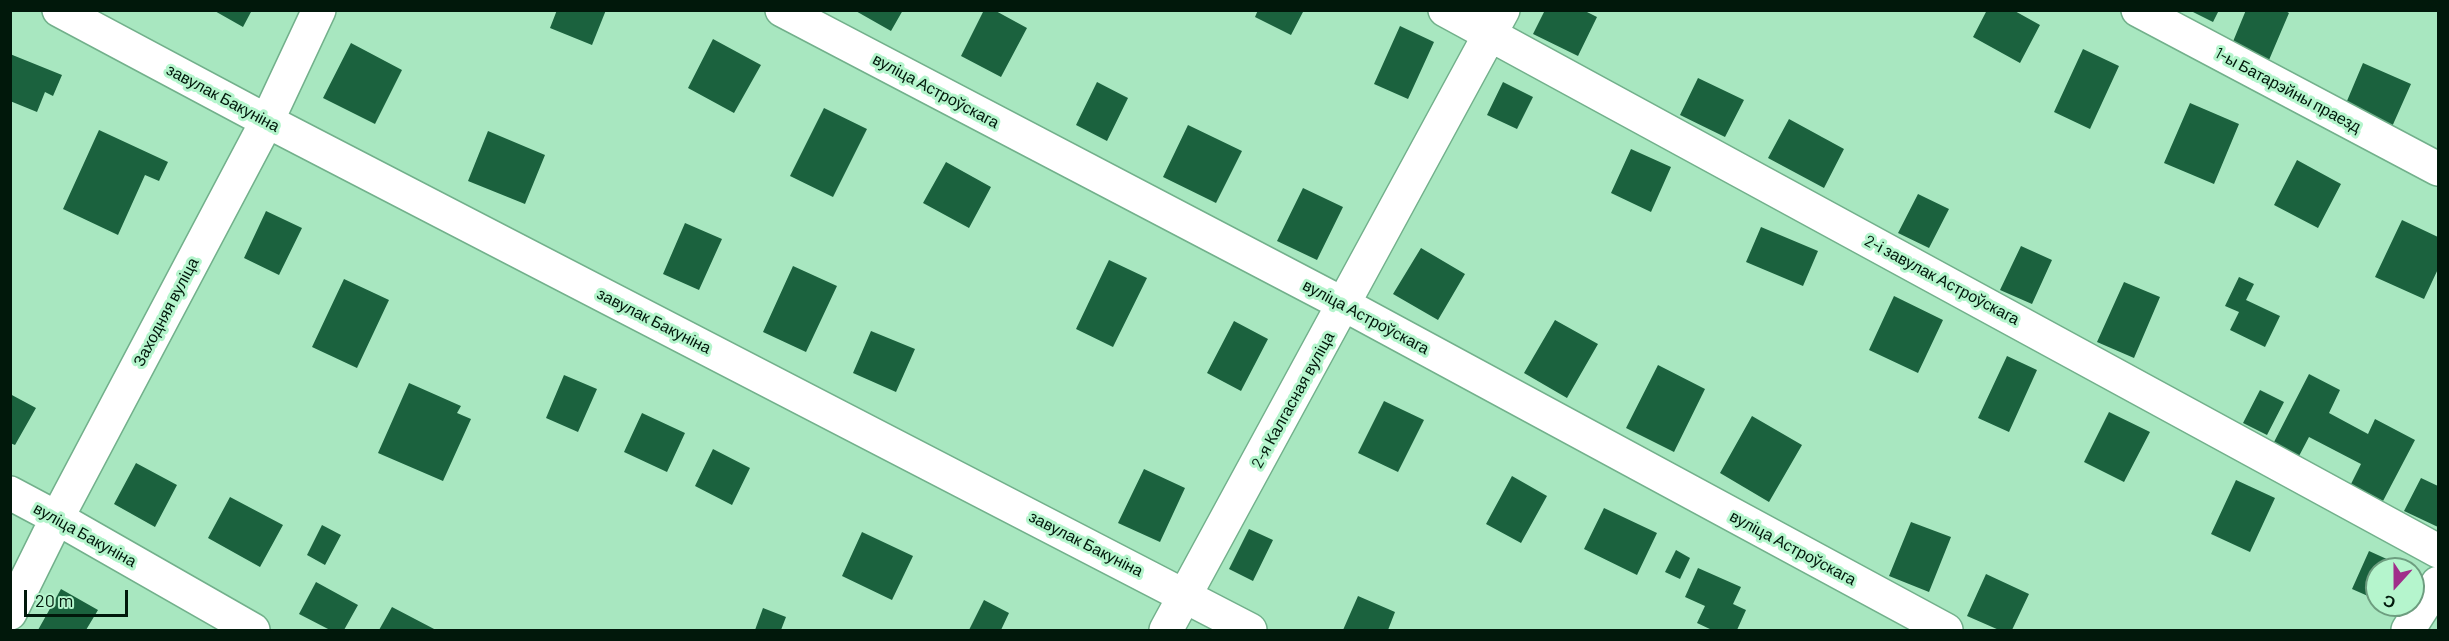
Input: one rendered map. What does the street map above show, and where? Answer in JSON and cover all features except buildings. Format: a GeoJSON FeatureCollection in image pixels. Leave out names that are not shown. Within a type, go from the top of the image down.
{"type":"FeatureCollection","features":[{"type":"Feature","properties":{"kind":"street","name":"завулак Бакуніна"},"geometry":{"type":"LineString","coordinates":[[59,10],[267,121],[1250,630]]}},
{"type":"Feature","properties":{"kind":"street","name":"Заходняя вуліца"},"geometry":{"type":"LineString","coordinates":[[10,613],[57,518],[267,121],[320,10]]}},
{"type":"Feature","properties":{"kind":"street","name":"вуліца Астроўскага"},"geometry":{"type":"LineString","coordinates":[[782,10],[1345,305],[1946,630]]}},
{"type":"Feature","properties":{"kind":"street","name":"2-і завулак Астроўскага"},"geometry":{"type":"LineString","coordinates":[[1445,10],[1496,23],[2439,551]]}},
{"type":"Feature","properties":{"kind":"street","name":"1-ы Батарэйны праезд"},"geometry":{"type":"LineString","coordinates":[[2138,10],[2439,169]]}},
{"type":"Feature","properties":{"kind":"street","name":"2-я Калгасная вуліца"},"geometry":{"type":"LineString","coordinates":[[1166,630],[1345,305],[1496,23]]}},
{"type":"Feature","properties":{"kind":"street","name":"вуліца Бакуніна"},"geometry":{"type":"LineString","coordinates":[[10,493],[253,630]]}},
{"type":"Feature","properties":{"kind":"street"},"geometry":{"type":"LineString","coordinates":[[2408,630],[2439,583]]}}]}
